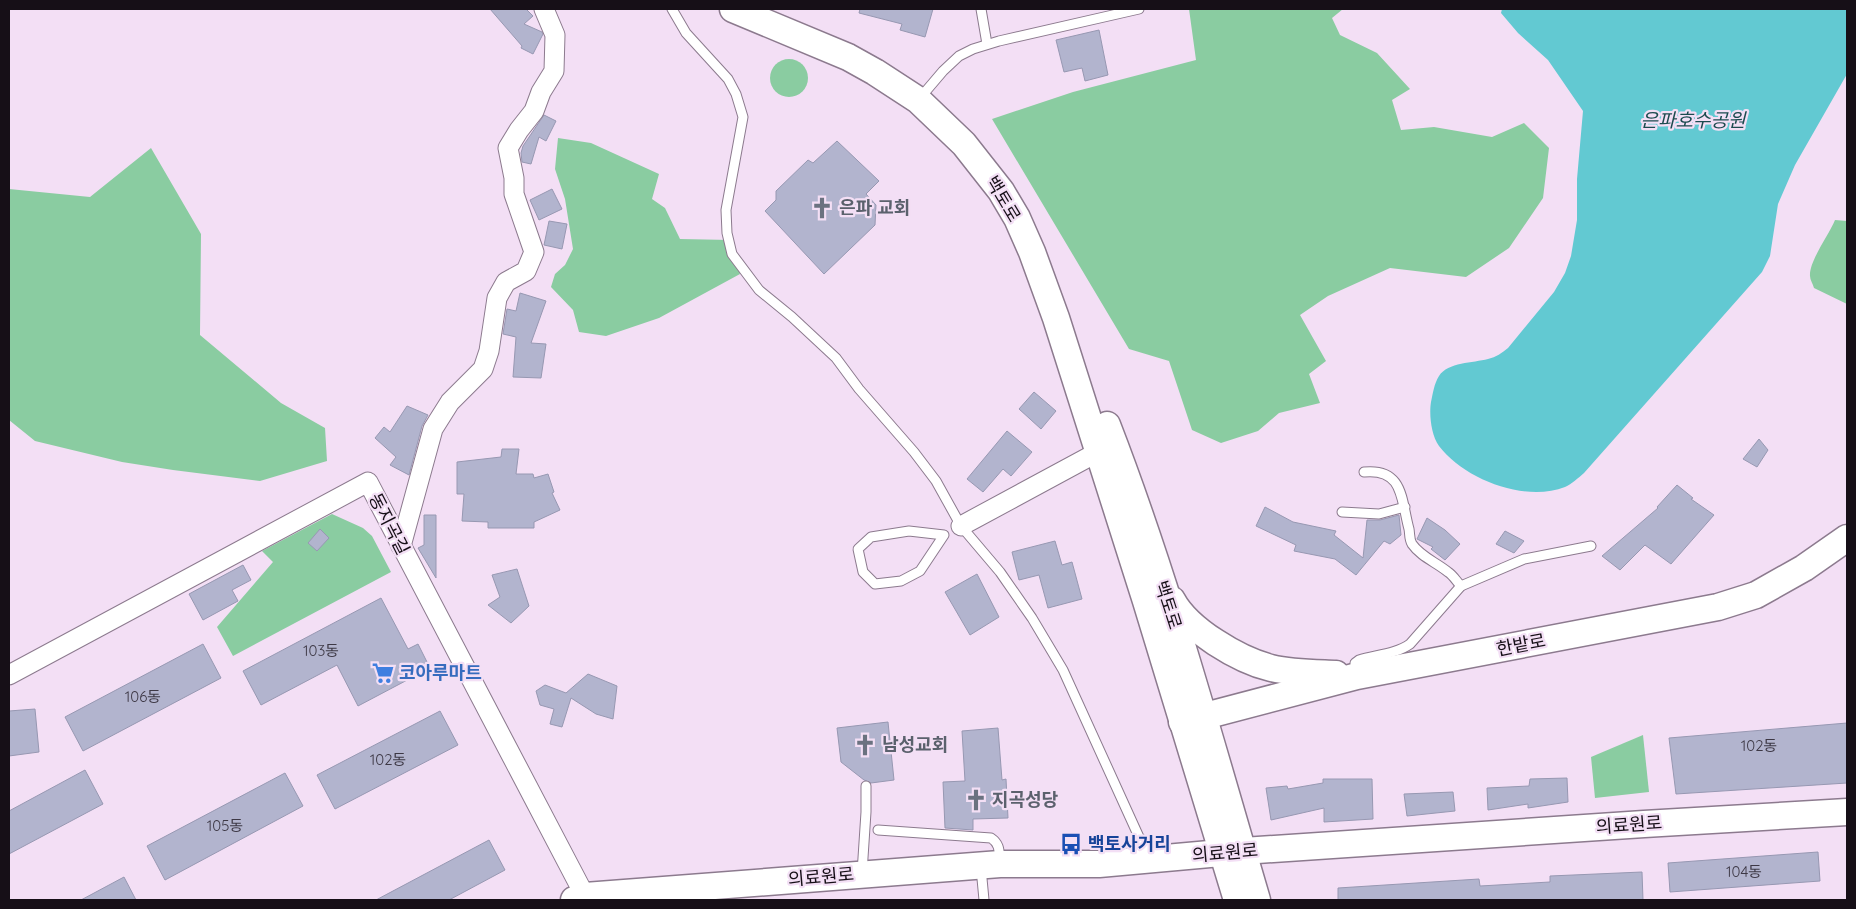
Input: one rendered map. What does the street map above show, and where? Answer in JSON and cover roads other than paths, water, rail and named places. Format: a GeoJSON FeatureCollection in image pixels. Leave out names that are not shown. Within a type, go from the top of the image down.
{"type":"FeatureCollection","features":[{"type":"Feature","properties":{"kind":"street"},"geometry":{"type":"LineString","coordinates":[[401,546],[433,429],[450,402],[483,369],[489,351],[497,298],[506,282],[526,271],[534,252],[514,194],[514,178],[508,148],[534,111],[541,92],[554,71],[555,35],[544,9]]}},
{"type":"Feature","properties":{"kind":"street","name":"백토로"},"geometry":{"type":"LineString","coordinates":[[733,9],[848,57],[918,100],[964,144],[1001,191],[1017,218],[1032,252],[1107,450],[1159,575],[1193,719],[1232,852],[1237,900]]}},
{"type":"Feature","properties":{"kind":"street"},"geometry":{"type":"LineString","coordinates":[[961,526],[1107,450]]}},
{"type":"Feature","properties":{"kind":"street","name":"백토로"},"geometry":{"type":"LineString","coordinates":[[1107,450],[1146,601],[1193,719]]}},
{"type":"Feature","properties":{"kind":"street","name":"동지곡길"},"geometry":{"type":"LineString","coordinates":[[9,676],[368,482],[582,899]]}},
{"type":"Feature","properties":{"kind":"street","name":"한밭로"},"geometry":{"type":"LineString","coordinates":[[1193,719],[1357,676],[1718,607],[1756,595],[1804,568],[1847,538]]}},
{"type":"Feature","properties":{"kind":"street"},"geometry":{"type":"LineString","coordinates":[[1159,575],[1175,606],[1187,620],[1226,648],[1253,662],[1280,669],[1357,676]]}},
{"type":"Feature","properties":{"kind":"street","name":"의료원로"},"geometry":{"type":"LineString","coordinates":[[582,899],[862,874],[990,865],[1099,864],[1232,852],[1847,812]]}},
{"type":"Feature","properties":{"kind":"street","name":"백토로"},"geometry":{"type":"LineString","coordinates":[[1232,852],[1257,900]]}},
{"type":"Feature","properties":{"kind":"lane"},"geometry":{"type":"LineString","coordinates":[[672,9],[686,33],[728,79],[736,94],[743,117],[726,210],[727,233],[732,254],[759,290],[792,316],[836,358],[859,389],[914,452],[936,481],[961,526],[1000,572],[1032,618],[1063,670],[1138,837],[1158,859]]}},
{"type":"Feature","properties":{"kind":"lane"},"geometry":{"type":"LineString","coordinates":[[981,9],[987,44]]}},
{"type":"Feature","properties":{"kind":"lane"},"geometry":{"type":"LineString","coordinates":[[918,100],[929,86],[960,56],[972,49],[1139,9]]}},
{"type":"Feature","properties":{"kind":"lane"},"geometry":{"type":"LineString","coordinates":[[1364,472],[1377,471],[1385,473],[1395,480],[1405,507],[1410,541],[1426,557],[1449,572],[1461,586]]}},
{"type":"Feature","properties":{"kind":"lane"},"geometry":{"type":"LineString","coordinates":[[1342,512],[1378,514],[1405,507]]}},
{"type":"Feature","properties":{"kind":"lane"},"geometry":{"type":"LineString","coordinates":[[909,531],[944,535],[920,571],[902,581],[875,584],[863,572],[858,549],[871,537],[909,531]]}},
{"type":"Feature","properties":{"kind":"lane"},"geometry":{"type":"LineString","coordinates":[[1357,676],[1355,663],[1359,660],[1401,650],[1410,644],[1461,586],[1524,560],[1592,546]]}},
{"type":"Feature","properties":{"kind":"lane"},"geometry":{"type":"LineString","coordinates":[[862,874],[866,786]]}},
{"type":"Feature","properties":{"kind":"lane"},"geometry":{"type":"LineString","coordinates":[[878,830],[991,838],[996,841],[999,847],[990,865],[984,900]]}},
{"type":"Feature","properties":{"kind":"water","name":"은파호수공원"},"geometry":{"type":"Polygon","coordinates":[[[1502,9],[1847,9],[1847,74],[1795,165],[1778,204],[1770,256],[1762,272],[1584,473],[1568,486],[1549,491],[1514,490],[1479,478],[1464,469],[1450,458],[1436,441],[1432,430],[1430,412],[1435,385],[1443,371],[1461,364],[1491,358],[1508,348],[1554,292],[1565,273],[1571,256],[1577,220],[1577,179],[1583,111],[1548,60],[1518,33],[1501,13],[1502,9]]]}},
{"type":"Feature","properties":{"kind":"place","name":"은파 교회"},"geometry":{"type":"Point","coordinates":[822,208]}},
{"type":"Feature","properties":{"kind":"place","name":"코아루마트"},"geometry":{"type":"Point","coordinates":[383,673]}},
{"type":"Feature","properties":{"kind":"place","name":"남성교회"},"geometry":{"type":"Point","coordinates":[865,745]}},
{"type":"Feature","properties":{"kind":"place","name":"지곡성당"},"geometry":{"type":"Point","coordinates":[976,800]}},
{"type":"Feature","properties":{"kind":"place","name":"백토사거리"},"geometry":{"type":"Point","coordinates":[1071,844]}}]}
